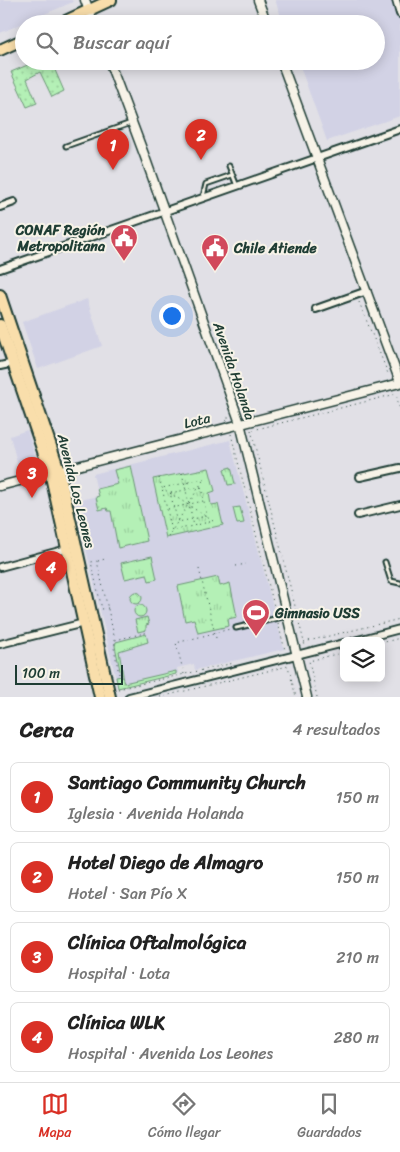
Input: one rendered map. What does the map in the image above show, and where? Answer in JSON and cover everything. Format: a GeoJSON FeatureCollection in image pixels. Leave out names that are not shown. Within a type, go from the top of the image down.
{"type":"FeatureCollection","features":[{"type":"Feature","properties":{"kind":"main road"},"geometry":{"type":"LineString","coordinates":[[78,15],[111,0]]}},
{"type":"Feature","properties":{"kind":"main road"},"geometry":{"type":"LineString","coordinates":[[0,50],[15,43]]}},
{"type":"Feature","properties":{"kind":"main road","name":"Avenida Los Leones"},"geometry":{"type":"LineString","coordinates":[[0,295],[25,366],[55,471],[113,693]]}},
{"type":"Feature","properties":{"kind":"main road","name":"Avenida Los Leones"},"geometry":{"type":"LineString","coordinates":[[0,325],[55,471],[68,548],[100,697]]}},
{"type":"Feature","properties":{"kind":"street"},"geometry":{"type":"LineString","coordinates":[[85,0],[91,15]]}},
{"type":"Feature","properties":{"kind":"street"},"geometry":{"type":"LineString","coordinates":[[258,0],[264,15]]}},
{"type":"Feature","properties":{"kind":"street"},"geometry":{"type":"LineString","coordinates":[[396,0],[400,14]]}},
{"type":"Feature","properties":{"kind":"street","name":"Avenida Holanda"},"geometry":{"type":"LineString","coordinates":[[112,70],[240,423],[307,697]]}},
{"type":"Feature","properties":{"kind":"street"},"geometry":{"type":"LineString","coordinates":[[284,70],[400,382]]}},
{"type":"Feature","properties":{"kind":"street"},"geometry":{"type":"LineString","coordinates":[[0,269],[164,210],[400,129]]}},
{"type":"Feature","properties":{"kind":"street"},"geometry":{"type":"LineString","coordinates":[[0,207],[14,202]]}},
{"type":"Feature","properties":{"kind":"street"},"geometry":{"type":"LineString","coordinates":[[316,309],[367,292]]}},
{"type":"Feature","properties":{"kind":"street"},"geometry":{"type":"LineString","coordinates":[[0,366],[13,362],[25,366]]}},
{"type":"Feature","properties":{"kind":"street","name":"Lota"},"geometry":{"type":"LineString","coordinates":[[0,486],[400,382]]}},
{"type":"Feature","properties":{"kind":"street"},"geometry":{"type":"LineString","coordinates":[[360,477],[400,468]]}},
{"type":"Feature","properties":{"kind":"street"},"geometry":{"type":"LineString","coordinates":[[358,515],[400,505]]}},
{"type":"Feature","properties":{"kind":"street"},"geometry":{"type":"LineString","coordinates":[[0,567],[68,548]]}},
{"type":"Feature","properties":{"kind":"street"},"geometry":{"type":"LineString","coordinates":[[0,644],[84,623]]}},
{"type":"Feature","properties":{"kind":"street"},"geometry":{"type":"LineString","coordinates":[[369,637],[400,629]]}},
{"type":"Feature","properties":{"kind":"street"},"geometry":{"type":"LineString","coordinates":[[129,697],[340,645]]}},
{"type":"Feature","properties":{"kind":"lane"},"geometry":{"type":"LineString","coordinates":[[66,146],[132,122]]}},
{"type":"Feature","properties":{"kind":"lane"},"geometry":{"type":"LineString","coordinates":[[229,166],[237,186]]}},
{"type":"Feature","properties":{"kind":"lane"},"geometry":{"type":"LineString","coordinates":[[203,197],[203,188],[206,184],[232,175]]}},
{"type":"Feature","properties":{"kind":"lane"},"geometry":{"type":"LineString","coordinates":[[385,562],[393,583],[400,583]]}},
{"type":"Feature","properties":{"kind":"lane"},"geometry":{"type":"LineString","coordinates":[[236,628],[288,615]]}},
{"type":"Feature","properties":{"kind":"path"},"geometry":{"type":"LineString","coordinates":[[357,299],[389,376]]}},
{"type":"Feature","properties":{"kind":"path"},"geometry":{"type":"LineString","coordinates":[[305,647],[251,430],[396,394],[400,410]]}},
{"type":"Feature","properties":{"kind":"path"},"geometry":{"type":"LineString","coordinates":[[231,434],[286,651]]}},
{"type":"Feature","properties":{"kind":"path"},"geometry":{"type":"LineString","coordinates":[[182,473],[194,526]]}},
{"type":"Feature","properties":{"kind":"path"},"geometry":{"type":"LineString","coordinates":[[159,478],[172,531]]}},
{"type":"Feature","properties":{"kind":"path"},"geometry":{"type":"LineString","coordinates":[[162,488],[204,478],[201,487],[168,537]]}},
{"type":"Feature","properties":{"kind":"path"},"geometry":{"type":"LineString","coordinates":[[170,493],[201,487]]}},
{"type":"Feature","properties":{"kind":"path"},"geometry":{"type":"LineString","coordinates":[[201,487],[207,516]]}},
{"type":"Feature","properties":{"kind":"path"},"geometry":{"type":"LineString","coordinates":[[162,488],[214,522],[172,531]]}},
{"type":"Feature","properties":{"kind":"path"},"geometry":{"type":"LineString","coordinates":[[170,493],[178,522]]}},
{"type":"Feature","properties":{"kind":"path"},"geometry":{"type":"LineString","coordinates":[[203,495],[208,494]]}},
{"type":"Feature","properties":{"kind":"path"},"geometry":{"type":"LineString","coordinates":[[167,510],[204,501]]}},
{"type":"Feature","properties":{"kind":"path"},"geometry":{"type":"LineString","coordinates":[[205,507],[210,506]]}},
{"type":"Feature","properties":{"kind":"path"},"geometry":{"type":"LineString","coordinates":[[178,522],[207,516]]}},
{"type":"Feature","properties":{"kind":"path"},"geometry":{"type":"LineString","coordinates":[[145,557],[146,561]]}},
{"type":"Feature","properties":{"kind":"path"},"geometry":{"type":"LineString","coordinates":[[104,559],[91,562],[102,609],[108,608]]}},
{"type":"Feature","properties":{"kind":"path"},"geometry":{"type":"LineString","coordinates":[[97,561],[115,640],[114,648],[119,674]]}},
{"type":"Feature","properties":{"kind":"path"},"geometry":{"type":"LineString","coordinates":[[236,566],[246,564]]}},
{"type":"Feature","properties":{"kind":"path"},"geometry":{"type":"LineString","coordinates":[[200,569],[216,638]]}},
{"type":"Feature","properties":{"kind":"path"},"geometry":{"type":"LineString","coordinates":[[303,642],[400,618]]}},
{"type":"Feature","properties":{"kind":"path"},"geometry":{"type":"LineString","coordinates":[[184,674],[176,643],[231,629]]}},
{"type":"Feature","properties":{"kind":"path"},"geometry":{"type":"LineString","coordinates":[[115,640],[149,632]]}},
{"type":"Feature","properties":{"kind":"path"},"geometry":{"type":"LineString","coordinates":[[385,642],[400,638]]}},
{"type":"Feature","properties":{"kind":"path"},"geometry":{"type":"LineString","coordinates":[[317,697],[309,661],[340,653]]}},
{"type":"Feature","properties":{"kind":"path"},"geometry":{"type":"LineString","coordinates":[[113,693],[184,674],[240,662]]}},
{"type":"Feature","properties":{"kind":"path"},"geometry":{"type":"LineString","coordinates":[[160,697],[288,666],[296,697]]}},
{"type":"Feature","properties":{"kind":"shaded area"},"geometry":{"type":"Polygon","coordinates":[[[0,0],[72,0],[73,2],[42,15],[15,15],[15,27],[0,33],[0,0]]]}},
{"type":"Feature","properties":{"kind":"shaded area"},"geometry":{"type":"Polygon","coordinates":[[[275,0],[400,0],[400,116],[327,141],[301,70],[385,70],[385,15],[281,15],[275,0]]]}},
{"type":"Feature","properties":{"kind":"shaded area"},"geometry":{"type":"Polygon","coordinates":[[[87,299],[102,346],[38,369],[22,322],[87,299]]]}},
{"type":"Feature","properties":{"kind":"shaded area"},"geometry":{"type":"Polygon","coordinates":[[[27,430],[37,461],[18,466],[10,436],[27,430]]]}},
{"type":"Feature","properties":{"kind":"shaded area"},"geometry":{"type":"Polygon","coordinates":[[[230,440],[284,649],[195,670],[194,664],[177,668],[178,673],[118,688],[75,501],[98,496],[93,474],[230,440]]]}},
{"type":"Feature","properties":{"kind":"green space"},"geometry":{"type":"Polygon","coordinates":[[[16,70],[55,70],[64,91],[52,97],[40,72],[27,79],[37,103],[27,107],[11,72],[16,70]]]}},
{"type":"Feature","properties":{"kind":"green space"},"geometry":{"type":"Polygon","coordinates":[[[131,466],[147,541],[118,548],[111,511],[108,511],[107,508],[99,510],[96,497],[99,496],[97,489],[118,484],[114,470],[131,466]]]}},
{"type":"Feature","properties":{"kind":"green space"},"geometry":{"type":"Polygon","coordinates":[[[231,467],[235,484],[228,485],[224,469],[231,467]]]}},
{"type":"Feature","properties":{"kind":"green space"},"geometry":{"type":"Polygon","coordinates":[[[209,468],[215,491],[209,493],[211,505],[218,504],[223,525],[166,538],[153,479],[209,468]]]}},
{"type":"Feature","properties":{"kind":"green space"},"geometry":{"type":"Polygon","coordinates":[[[240,507],[244,523],[237,524],[233,508],[240,507]]]}},
{"type":"Feature","properties":{"kind":"green space"},"geometry":{"type":"Polygon","coordinates":[[[152,556],[157,579],[149,581],[147,574],[125,579],[121,563],[152,556]]]}},
{"type":"Feature","properties":{"kind":"green space"},"geometry":{"type":"Polygon","coordinates":[[[218,577],[220,586],[230,583],[237,617],[228,619],[229,626],[198,633],[194,619],[185,621],[178,586],[218,577]]]}},
{"type":"Feature","properties":{"kind":"green space"},"geometry":{"type":"Polygon","coordinates":[[[138,592],[141,593],[141,603],[134,604],[131,603],[130,596],[131,593],[138,592]]]}},
{"type":"Feature","properties":{"kind":"green space"},"geometry":{"type":"Polygon","coordinates":[[[138,605],[142,605],[146,611],[142,617],[138,617],[134,613],[134,609],[138,605]]]}},
{"type":"Feature","properties":{"kind":"green space"},"geometry":{"type":"Polygon","coordinates":[[[147,617],[149,624],[146,625],[146,630],[138,632],[135,620],[147,617]]]}},
{"type":"Feature","properties":{"kind":"green space"},"geometry":{"type":"Polygon","coordinates":[[[146,634],[148,642],[119,651],[123,675],[121,675],[115,646],[116,642],[146,634]]]}},
{"type":"Feature","properties":{"kind":"green space"},"geometry":{"type":"Polygon","coordinates":[[[176,671],[176,674],[118,688],[116,677],[122,676],[124,683],[176,671]]]}},
{"type":"Feature","properties":{"kind":"place","name":"Hotel Diego de Almagro"},"geometry":{"type":"Point","coordinates":[201,160]}},
{"type":"Feature","properties":{"kind":"place","name":"Santiago Community Church"},"geometry":{"type":"Point","coordinates":[113,170]}},
{"type":"Feature","properties":{"kind":"place","name":"CONAF Región Metropolitana"},"geometry":{"type":"Point","coordinates":[124,262]}},
{"type":"Feature","properties":{"kind":"place","name":"Chile Atiende"},"geometry":{"type":"Point","coordinates":[215,272]}},
{"type":"Feature","properties":{"kind":"place","name":"Clínica Oftalmológica"},"geometry":{"type":"Point","coordinates":[32,498]}},
{"type":"Feature","properties":{"kind":"place","name":"Clínica WLK"},"geometry":{"type":"Point","coordinates":[51,592]}},
{"type":"Feature","properties":{"kind":"place","name":"Gimnasio USS"},"geometry":{"type":"Point","coordinates":[256,637]}}]}
